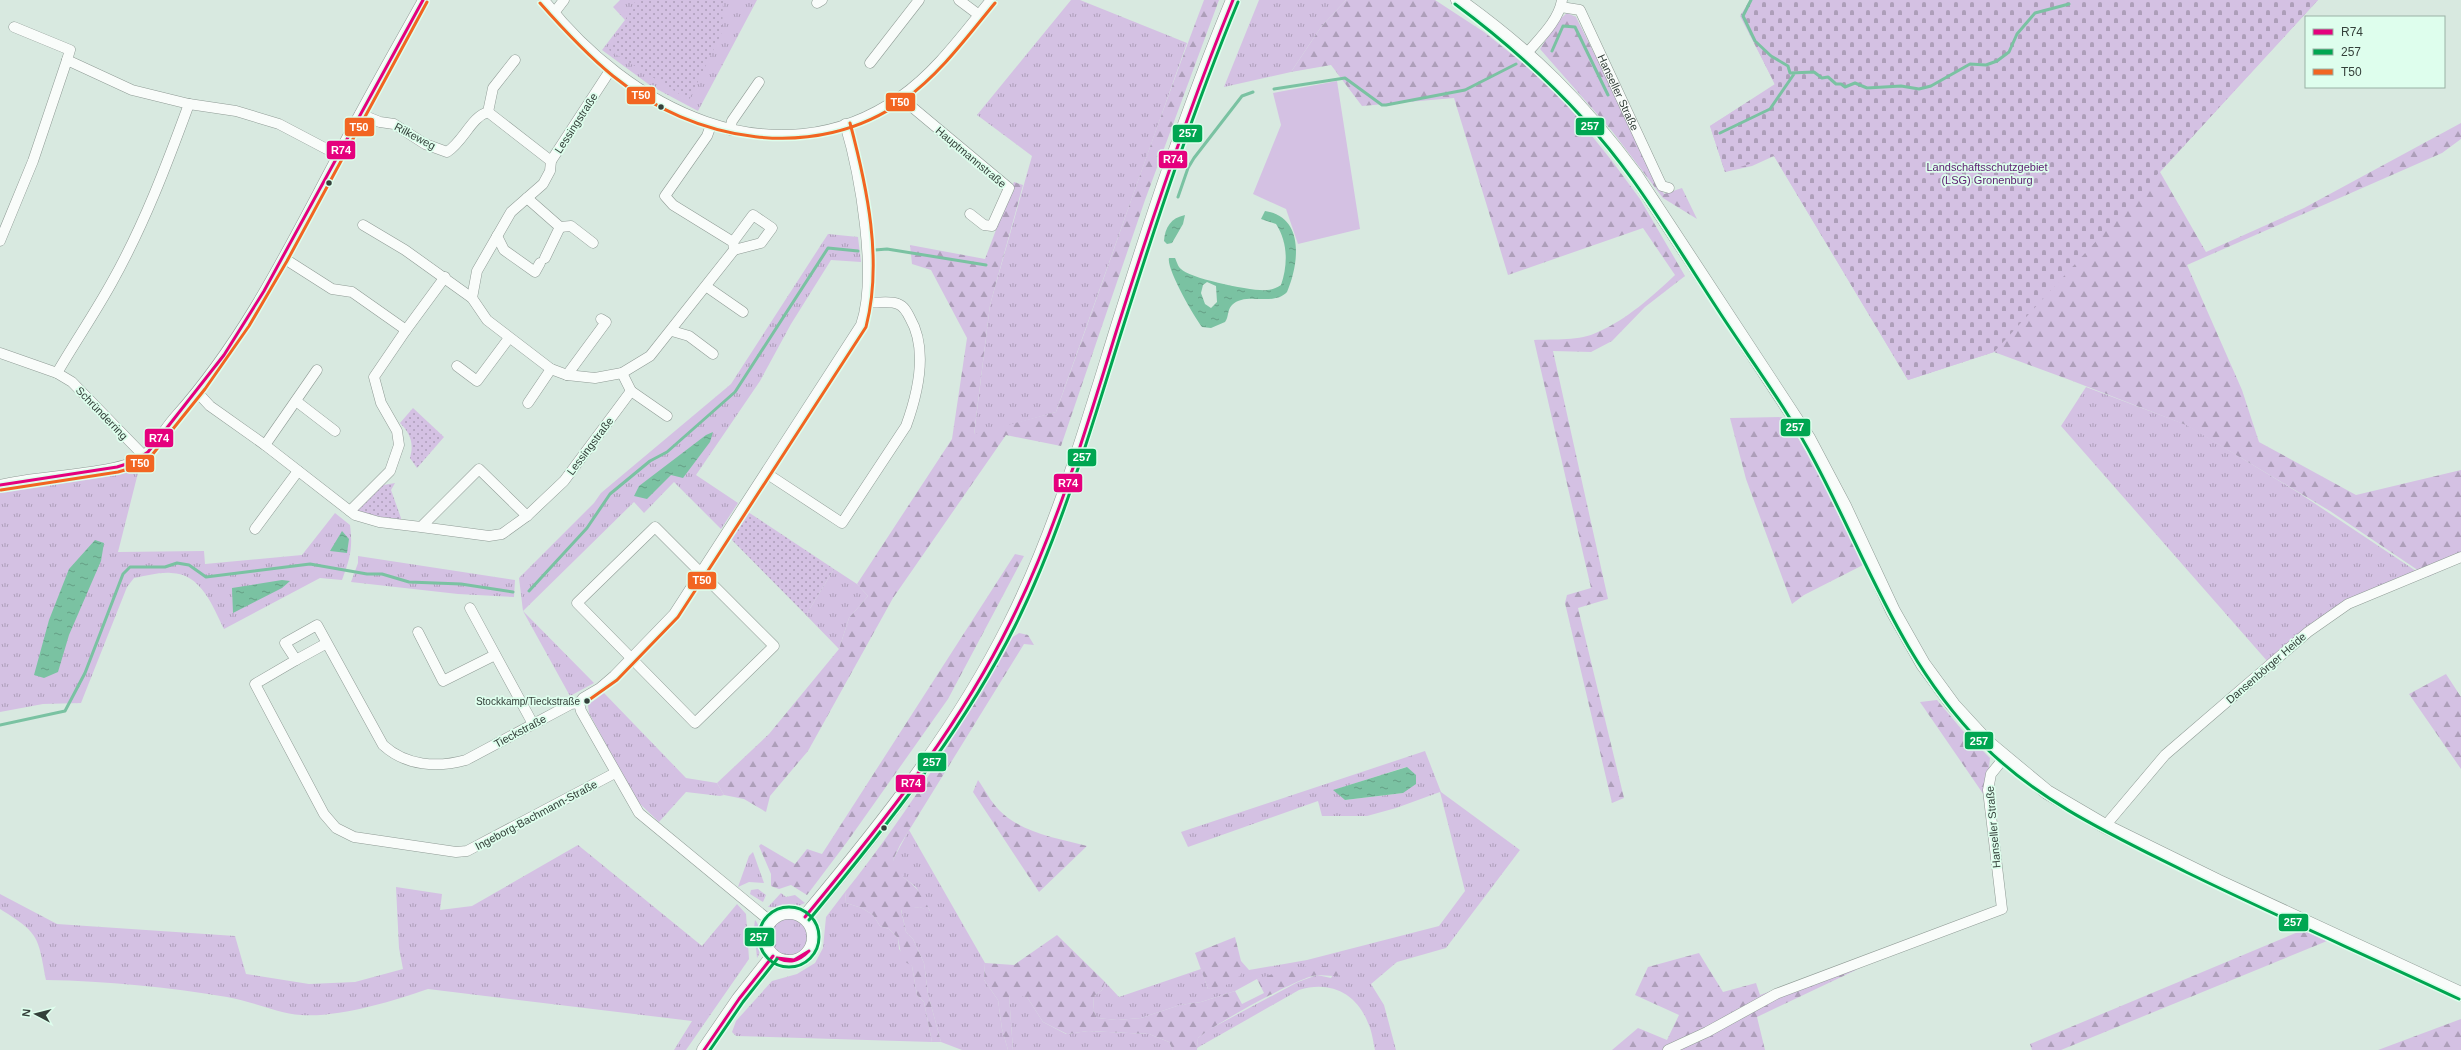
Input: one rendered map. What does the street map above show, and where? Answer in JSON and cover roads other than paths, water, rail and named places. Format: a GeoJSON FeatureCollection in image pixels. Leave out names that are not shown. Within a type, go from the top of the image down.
{"type":"FeatureCollection","features":[{"type":"Feature","properties":{"kind":"main road"},"geometry":{"type":"LineString","coordinates":[[805,917],[881,826],[931,758],[981,677],[1012,621],[1057,512],[1084,436],[1167,172],[1233,0]]}},
{"type":"Feature","properties":{"kind":"main road"},"geometry":{"type":"LineString","coordinates":[[1458,0],[1527,53],[1567,91],[1606,135],[1656,205],[1808,438],[1844,506],[1893,611],[1923,664],[1953,705],[2004,758],[2047,792],[2104,826],[2217,881],[2461,994]]}},
{"type":"Feature","properties":{"kind":"main road"},"geometry":{"type":"LineString","coordinates":[[783,913],[798,913],[805,917],[813,930],[814,938],[808,953],[795,961],[780,960],[773,956],[768,950],[764,935],[770,921],[783,913]]}},
{"type":"Feature","properties":{"kind":"main road"},"geometry":{"type":"LineString","coordinates":[[704,1050],[739,999],[773,956]]}},
{"type":"Feature","properties":{"kind":"street"},"geometry":{"type":"LineString","coordinates":[[0,485],[35,478],[126,466],[144,456],[197,392],[250,319],[285,259],[338,155],[423,0]]}},
{"type":"Feature","properties":{"kind":"street"},"geometry":{"type":"LineString","coordinates":[[544,0],[554,13],[611,69],[662,104],[684,115],[711,125],[730,130],[771,135],[799,134],[845,124],[865,117],[900,97],[936,65],[991,0]]}},
{"type":"Feature","properties":{"kind":"street"},"geometry":{"type":"LineString","coordinates":[[554,13],[564,0]]}},
{"type":"Feature","properties":{"kind":"street"},"geometry":{"type":"LineString","coordinates":[[870,63],[919,0]]}},
{"type":"Feature","properties":{"kind":"street"},"geometry":{"type":"LineString","coordinates":[[959,0],[978,15]]}},
{"type":"Feature","properties":{"kind":"street","name":"Hanseller Straße"},"geometry":{"type":"LineString","coordinates":[[1527,53],[1546,32],[1562,3],[1580,10],[1660,182],[1662,186],[1668,188]]}},
{"type":"Feature","properties":{"kind":"street"},"geometry":{"type":"LineString","coordinates":[[0,241],[33,161],[70,50],[14,27]]}},
{"type":"Feature","properties":{"kind":"street"},"geometry":{"type":"LineString","coordinates":[[67,60],[132,90],[189,104],[236,111],[279,124],[338,155]]}},
{"type":"Feature","properties":{"kind":"street"},"geometry":{"type":"LineString","coordinates":[[515,60],[493,88],[488,112],[551,161]]}},
{"type":"Feature","properties":{"kind":"street","name":"Lessingstraße"},"geometry":{"type":"LineString","coordinates":[[472,298],[477,271],[511,212],[543,184],[550,171],[551,161],[611,69]]}},
{"type":"Feature","properties":{"kind":"street"},"geometry":{"type":"LineString","coordinates":[[730,130],[732,121],[759,82]]}},
{"type":"Feature","properties":{"kind":"street","name":"Hauptmannstraße"},"geometry":{"type":"LineString","coordinates":[[900,97],[1009,188],[992,226],[984,225],[970,214]]}},
{"type":"Feature","properties":{"kind":"street"},"geometry":{"type":"LineString","coordinates":[[57,372],[112,281],[130,245],[159,184],[189,104]]}},
{"type":"Feature","properties":{"kind":"street","name":"Rilkeweg"},"geometry":{"type":"LineString","coordinates":[[360,114],[380,122],[394,124],[425,144],[447,152],[458,145],[479,115],[488,112]]}},
{"type":"Feature","properties":{"kind":"street","name":"Tieckstraße"},"geometry":{"type":"LineString","coordinates":[[296,660],[285,643],[317,625],[383,745],[395,756],[410,762],[447,766],[466,760],[571,704],[579,704],[583,698],[600,688],[614,676],[667,623],[862,325],[867,302],[865,230],[845,124]]}},
{"type":"Feature","properties":{"kind":"street"},"geometry":{"type":"LineString","coordinates":[[363,225],[445,277],[472,298],[487,320],[551,369],[567,375],[595,378],[622,373],[650,356],[707,287],[734,246],[673,205],[665,196],[707,136],[711,125]]}},
{"type":"Feature","properties":{"kind":"street"},"geometry":{"type":"LineString","coordinates":[[527,198],[560,228]]}},
{"type":"Feature","properties":{"kind":"street"},"geometry":{"type":"LineString","coordinates":[[560,228],[571,226],[593,243]]}},
{"type":"Feature","properties":{"kind":"street"},"geometry":{"type":"LineString","coordinates":[[497,236],[504,250],[535,272],[543,261],[560,228]]}},
{"type":"Feature","properties":{"kind":"street"},"geometry":{"type":"LineString","coordinates":[[285,259],[332,289],[352,292],[406,330]]}},
{"type":"Feature","properties":{"kind":"street"},"geometry":{"type":"LineString","coordinates":[[350,511],[366,493],[384,479],[396,458],[400,445],[397,431],[381,403],[374,377],[445,277]]}},
{"type":"Feature","properties":{"kind":"street"},"geometry":{"type":"LineString","coordinates":[[707,287],[743,312]]}},
{"type":"Feature","properties":{"kind":"street"},"geometry":{"type":"LineString","coordinates":[[766,473],[842,523],[906,426],[912,409],[919,365],[919,337],[904,308],[897,303],[867,302]]}},
{"type":"Feature","properties":{"kind":"street"},"geometry":{"type":"LineString","coordinates":[[567,375],[606,322],[601,320]]}},
{"type":"Feature","properties":{"kind":"street"},"geometry":{"type":"LineString","coordinates":[[672,331],[689,336],[713,354]]}},
{"type":"Feature","properties":{"kind":"street"},"geometry":{"type":"LineString","coordinates":[[457,366],[477,381],[509,338]]}},
{"type":"Feature","properties":{"kind":"street","name":"Schründerring"},"geometry":{"type":"LineString","coordinates":[[0,353],[57,372],[72,382],[144,456]]}},
{"type":"Feature","properties":{"kind":"street"},"geometry":{"type":"LineString","coordinates":[[528,403],[551,369]]}},
{"type":"Feature","properties":{"kind":"street"},"geometry":{"type":"LineString","coordinates":[[265,445],[317,370]]}},
{"type":"Feature","properties":{"kind":"street"},"geometry":{"type":"LineString","coordinates":[[622,373],[631,391],[667,416]]}},
{"type":"Feature","properties":{"kind":"street","name":"Lessingstraße"},"geometry":{"type":"LineString","coordinates":[[197,392],[210,406],[265,445],[355,515],[379,522],[489,536],[502,534],[526,516],[564,481],[631,391]]}},
{"type":"Feature","properties":{"kind":"street"},"geometry":{"type":"LineString","coordinates":[[296,401],[334,431]]}},
{"type":"Feature","properties":{"kind":"street"},"geometry":{"type":"LineString","coordinates":[[421,528],[479,469],[526,516]]}},
{"type":"Feature","properties":{"kind":"street"},"geometry":{"type":"LineString","coordinates":[[255,529],[298,471]]}},
{"type":"Feature","properties":{"kind":"street"},"geometry":{"type":"LineString","coordinates":[[654,527],[701,572],[774,646],[695,723],[630,659],[577,603],[654,527]]}},
{"type":"Feature","properties":{"kind":"street","name":"Dansenbörger Heide"},"geometry":{"type":"LineString","coordinates":[[2104,826],[2165,755],[2308,632],[2348,604],[2461,557]]}},
{"type":"Feature","properties":{"kind":"street"},"geometry":{"type":"LineString","coordinates":[[470,608],[533,724]]}},
{"type":"Feature","properties":{"kind":"street"},"geometry":{"type":"LineString","coordinates":[[418,632],[443,682],[495,655]]}},
{"type":"Feature","properties":{"kind":"street"},"geometry":{"type":"LineString","coordinates":[[296,660],[327,643]]}},
{"type":"Feature","properties":{"kind":"street","name":"Ingeborg-Bachmann-Straße"},"geometry":{"type":"LineString","coordinates":[[296,660],[255,684],[324,814],[336,828],[354,837],[456,852],[467,850],[614,774]]}},
{"type":"Feature","properties":{"kind":"street"},"geometry":{"type":"LineString","coordinates":[[579,704],[581,711],[614,774],[639,813],[770,921]]}},
{"type":"Feature","properties":{"kind":"street","name":"Hanseller Straße"},"geometry":{"type":"LineString","coordinates":[[1668,1050],[1707,1032],[1776,994],[2002,909],[1988,790],[1991,774],[2004,758]]}},
{"type":"Feature","properties":{"kind":"water"},"geometry":{"type":"Polygon","coordinates":[[[1265,211],[1278,215],[1287,222],[1293,232],[1296,243],[1296,256],[1291,281],[1287,292],[1274,298],[1245,299],[1238,301],[1230,307],[1225,322],[1211,328],[1202,327],[1176,282],[1169,263],[1169,258],[1175,258],[1179,267],[1186,273],[1208,280],[1249,289],[1274,289],[1281,285],[1285,270],[1285,246],[1276,224],[1261,219],[1265,211]],[[1207,282],[1203,285],[1201,293],[1205,304],[1211,308],[1217,302],[1216,286],[1207,282]]]}},
{"type":"Feature","properties":{"kind":"water"},"geometry":{"type":"Polygon","coordinates":[[[1185,215],[1183,224],[1172,243],[1167,244],[1164,241],[1167,227],[1176,218],[1185,215]]]}},
{"type":"Feature","properties":{"kind":"water"},"geometry":{"type":"Polygon","coordinates":[[[713,432],[710,442],[683,478],[671,475],[647,499],[634,496],[639,486],[706,435],[713,432]]]}},
{"type":"Feature","properties":{"kind":"water"},"geometry":{"type":"Polygon","coordinates":[[[342,531],[349,539],[347,553],[330,551],[342,531]]]}},
{"type":"Feature","properties":{"kind":"water"},"geometry":{"type":"Polygon","coordinates":[[[95,540],[104,543],[101,561],[69,635],[58,672],[44,678],[34,675],[49,620],[69,569],[95,540]]]}},
{"type":"Feature","properties":{"kind":"water"},"geometry":{"type":"Polygon","coordinates":[[[282,580],[290,581],[282,588],[233,613],[232,588],[282,580]]]}},
{"type":"Feature","properties":{"kind":"water"},"geometry":{"type":"Polygon","coordinates":[[[1407,767],[1416,775],[1416,784],[1403,793],[1345,800],[1333,790],[1407,767]]]}},
{"type":"Feature","properties":{"kind":"waterway"},"geometry":{"type":"LineString","coordinates":[[1751,0],[1743,16],[1755,41],[1771,56],[1788,66],[1790,73],[1814,72],[1822,78],[1828,77],[1836,84],[1841,84],[1845,87],[1855,83],[1867,88],[1901,86],[1919,89],[1931,86],[1970,64],[1986,65],[1997,61],[2009,52],[2017,34],[2035,13],[2069,4]]}},
{"type":"Feature","properties":{"kind":"waterway"},"geometry":{"type":"LineString","coordinates":[[1552,51],[1563,26],[1575,27],[1608,95]]}},
{"type":"Feature","properties":{"kind":"waterway"},"geometry":{"type":"LineString","coordinates":[[1274,89],[1345,78],[1382,105],[1386,105],[1465,90],[1516,64]]}},
{"type":"Feature","properties":{"kind":"waterway"},"geometry":{"type":"LineString","coordinates":[[1720,133],[1770,109],[1794,74]]}},
{"type":"Feature","properties":{"kind":"waterway"},"geometry":{"type":"LineString","coordinates":[[1178,197],[1188,168],[1194,158],[1242,96],[1253,92]]}},
{"type":"Feature","properties":{"kind":"waterway"},"geometry":{"type":"LineString","coordinates":[[529,591],[587,528],[610,494],[650,461],[667,452],[735,392],[828,248],[858,251]]}},
{"type":"Feature","properties":{"kind":"waterway"},"geometry":{"type":"LineString","coordinates":[[875,250],[887,249],[986,265]]}},
{"type":"Feature","properties":{"kind":"waterway"},"geometry":{"type":"LineString","coordinates":[[0,725],[65,711],[85,673],[123,574],[130,567],[165,567],[177,563],[189,565],[206,577],[310,564],[367,574],[382,574],[409,582],[461,584],[513,592]]}},
{"type":"Feature","properties":{"kind":"place","name":"Stockkamp/Tieckstraße"},"geometry":{"type":"Point","coordinates":[587,701]}},
{"type":"Feature","properties":{"kind":"park label","name":"Landschaftsschutzgebiet (LSG) Gronenburg"},"geometry":{"type":"Point","coordinates":[1987,173]}}]}
